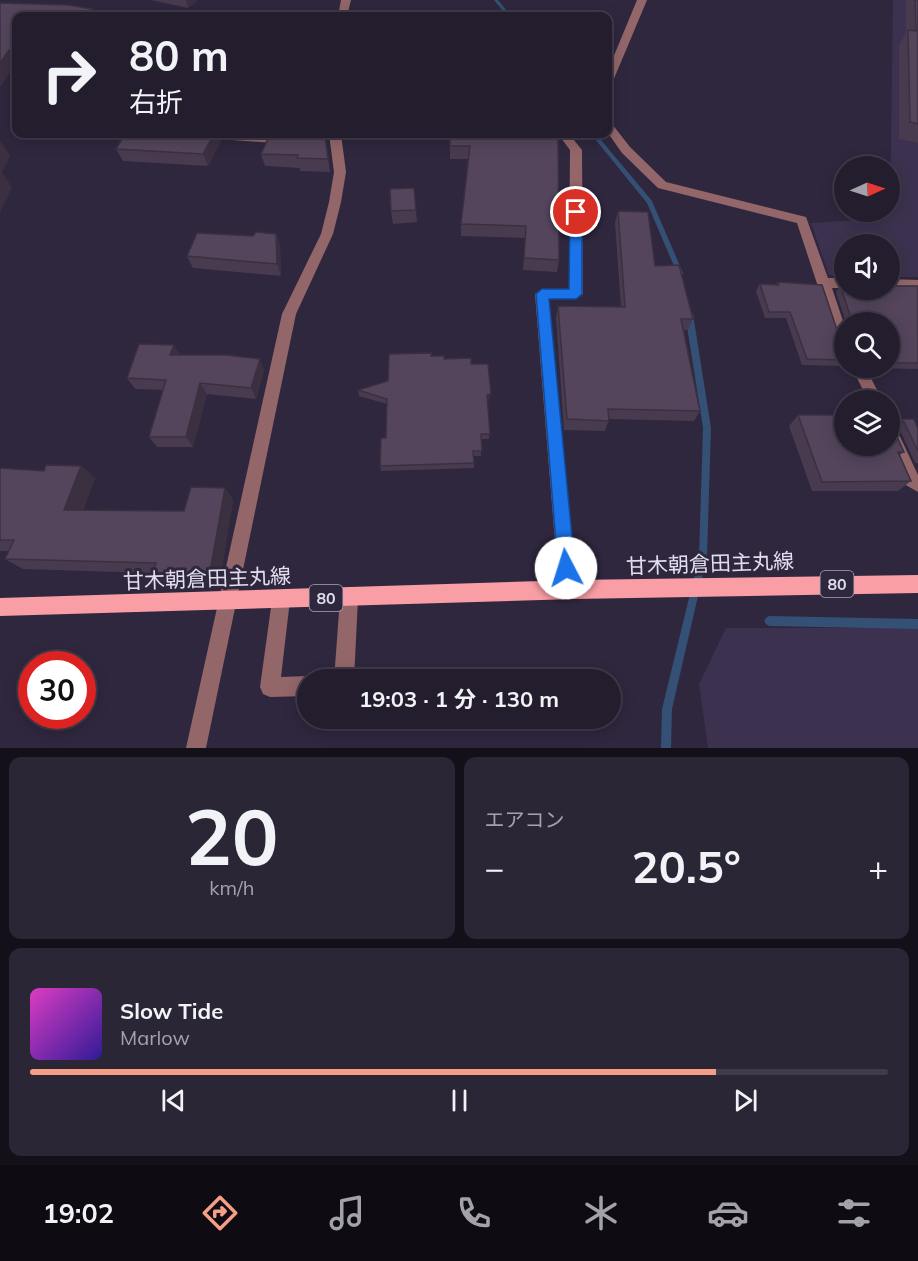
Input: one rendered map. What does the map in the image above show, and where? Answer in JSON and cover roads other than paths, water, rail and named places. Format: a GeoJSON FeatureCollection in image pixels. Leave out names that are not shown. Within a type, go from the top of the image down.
{"type":"FeatureCollection","features":[{"type":"Feature","properties":{"kind":"main road","name":"甘木朝倉田主丸線"},"geometry":{"type":"LineString","coordinates":[[0,607],[229,602],[755,584],[918,584]]}},
{"type":"Feature","properties":{"kind":"street"},"geometry":{"type":"LineString","coordinates":[[612,71],[642,0]]}},
{"type":"Feature","properties":{"kind":"street"},"geometry":{"type":"LineString","coordinates":[[612,131],[626,150],[662,185],[802,220],[834,314]]}},
{"type":"Feature","properties":{"kind":"street"},"geometry":{"type":"LineString","coordinates":[[255,138],[303,141]]}},
{"type":"Feature","properties":{"kind":"street"},"geometry":{"type":"LineString","coordinates":[[567,138],[576,150],[576,294],[542,294],[568,591]]}},
{"type":"Feature","properties":{"kind":"street"},"geometry":{"type":"LineString","coordinates":[[196,748],[289,314],[327,234],[335,202],[340,172],[333,140]]}},
{"type":"Feature","properties":{"kind":"street"},"geometry":{"type":"LineString","coordinates":[[824,283],[834,283]]}},
{"type":"Feature","properties":{"kind":"street"},"geometry":{"type":"LineString","coordinates":[[900,284],[918,285]]}},
{"type":"Feature","properties":{"kind":"street"},"geometry":{"type":"LineString","coordinates":[[900,456],[910,479],[918,484]]}},
{"type":"Feature","properties":{"kind":"street"},"geometry":{"type":"LineString","coordinates":[[345,669],[349,598]]}},
{"type":"Feature","properties":{"kind":"street"},"geometry":{"type":"LineString","coordinates":[[281,600],[270,687],[297,686]]}},
{"type":"Feature","properties":{"kind":"waterway"},"geometry":{"type":"LineString","coordinates":[[496,0],[506,12]]}},
{"type":"Feature","properties":{"kind":"waterway"},"geometry":{"type":"LineString","coordinates":[[596,138],[650,202],[680,273]]}},
{"type":"Feature","properties":{"kind":"waterway"},"geometry":{"type":"LineString","coordinates":[[666,748],[667,709],[703,557],[707,428],[689,314]]}},
{"type":"Feature","properties":{"kind":"waterway"},"geometry":{"type":"LineString","coordinates":[[769,621],[918,624]]}}]}
